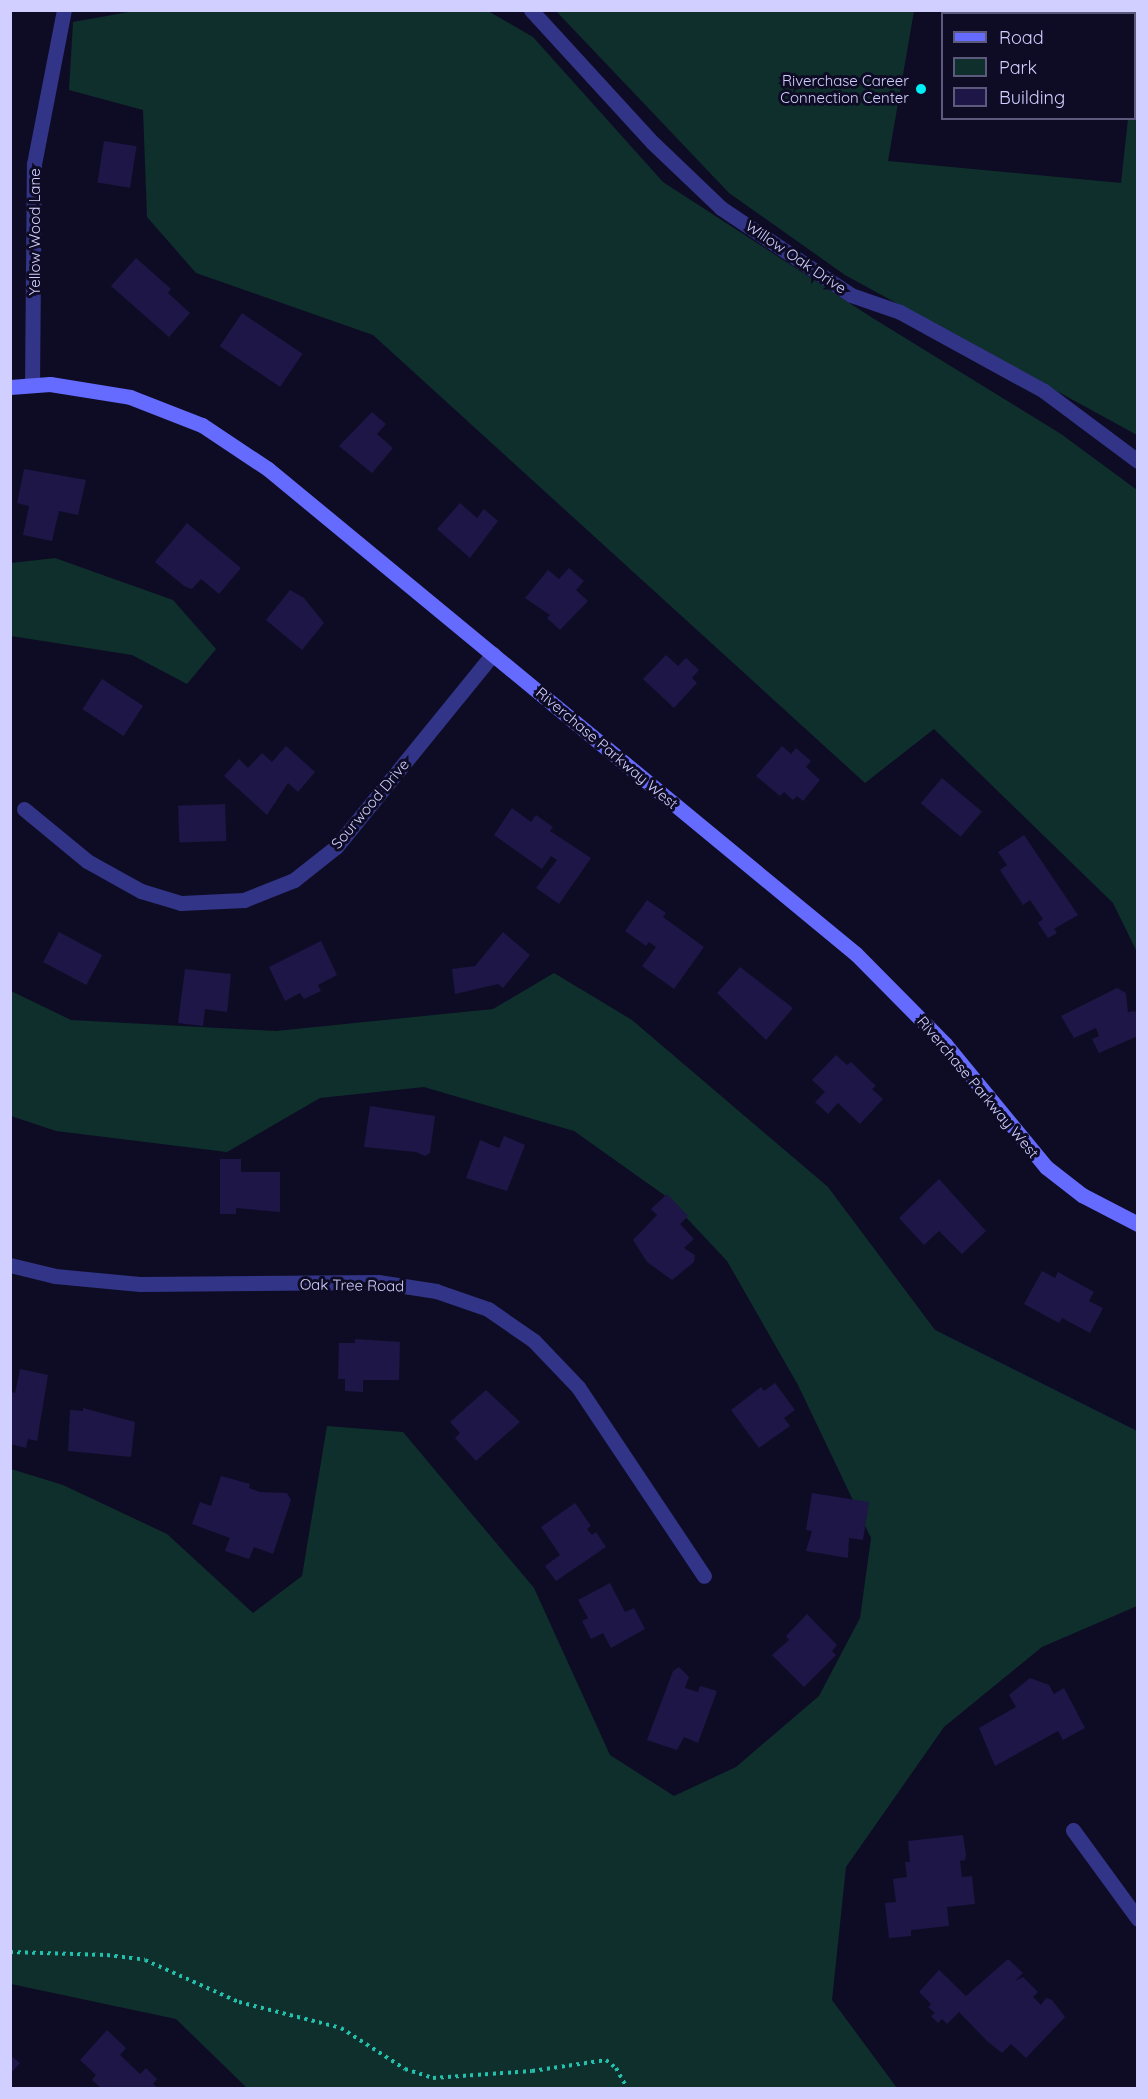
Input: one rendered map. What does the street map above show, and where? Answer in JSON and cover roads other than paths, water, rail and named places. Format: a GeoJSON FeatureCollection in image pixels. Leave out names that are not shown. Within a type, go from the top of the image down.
{"type":"FeatureCollection","features":[{"type":"Feature","properties":{"kind":"street","name":"Yellow Wood Lane"},"geometry":{"type":"LineString","coordinates":[[32,385],[34,164],[64,10]]}},
{"type":"Feature","properties":{"kind":"street","name":"Willow Oak Drive"},"geometry":{"type":"LineString","coordinates":[[531,10],[653,143],[721,208],[851,295],[900,312],[932,333],[1044,391],[1137,461]]}},
{"type":"Feature","properties":{"kind":"street","name":"Riverchase Parkway West"},"geometry":{"type":"LineString","coordinates":[[10,387],[32,385],[101,390],[130,397],[178,414],[225,438],[493,654],[855,954],[939,1037],[1046,1167],[1082,1195],[1137,1224]]}},
{"type":"Feature","properties":{"kind":"street","name":"Sourwood Drive"},"geometry":{"type":"LineString","coordinates":[[24,809],[87,861],[141,891],[181,903],[244,900],[294,880],[336,847],[493,654]]}},
{"type":"Feature","properties":{"kind":"street","name":"Oak Tree Road"},"geometry":{"type":"LineString","coordinates":[[10,1265],[55,1276],[140,1284],[378,1282],[436,1291],[488,1309],[534,1341],[578,1387],[704,1576]]}},
{"type":"Feature","properties":{"kind":"street"},"geometry":{"type":"LineString","coordinates":[[1073,1830],[1137,1919]]}},
{"type":"Feature","properties":{"kind":"place","name":"Riverchase Career Connection Center"},"geometry":{"type":"Point","coordinates":[921,89]}}]}
